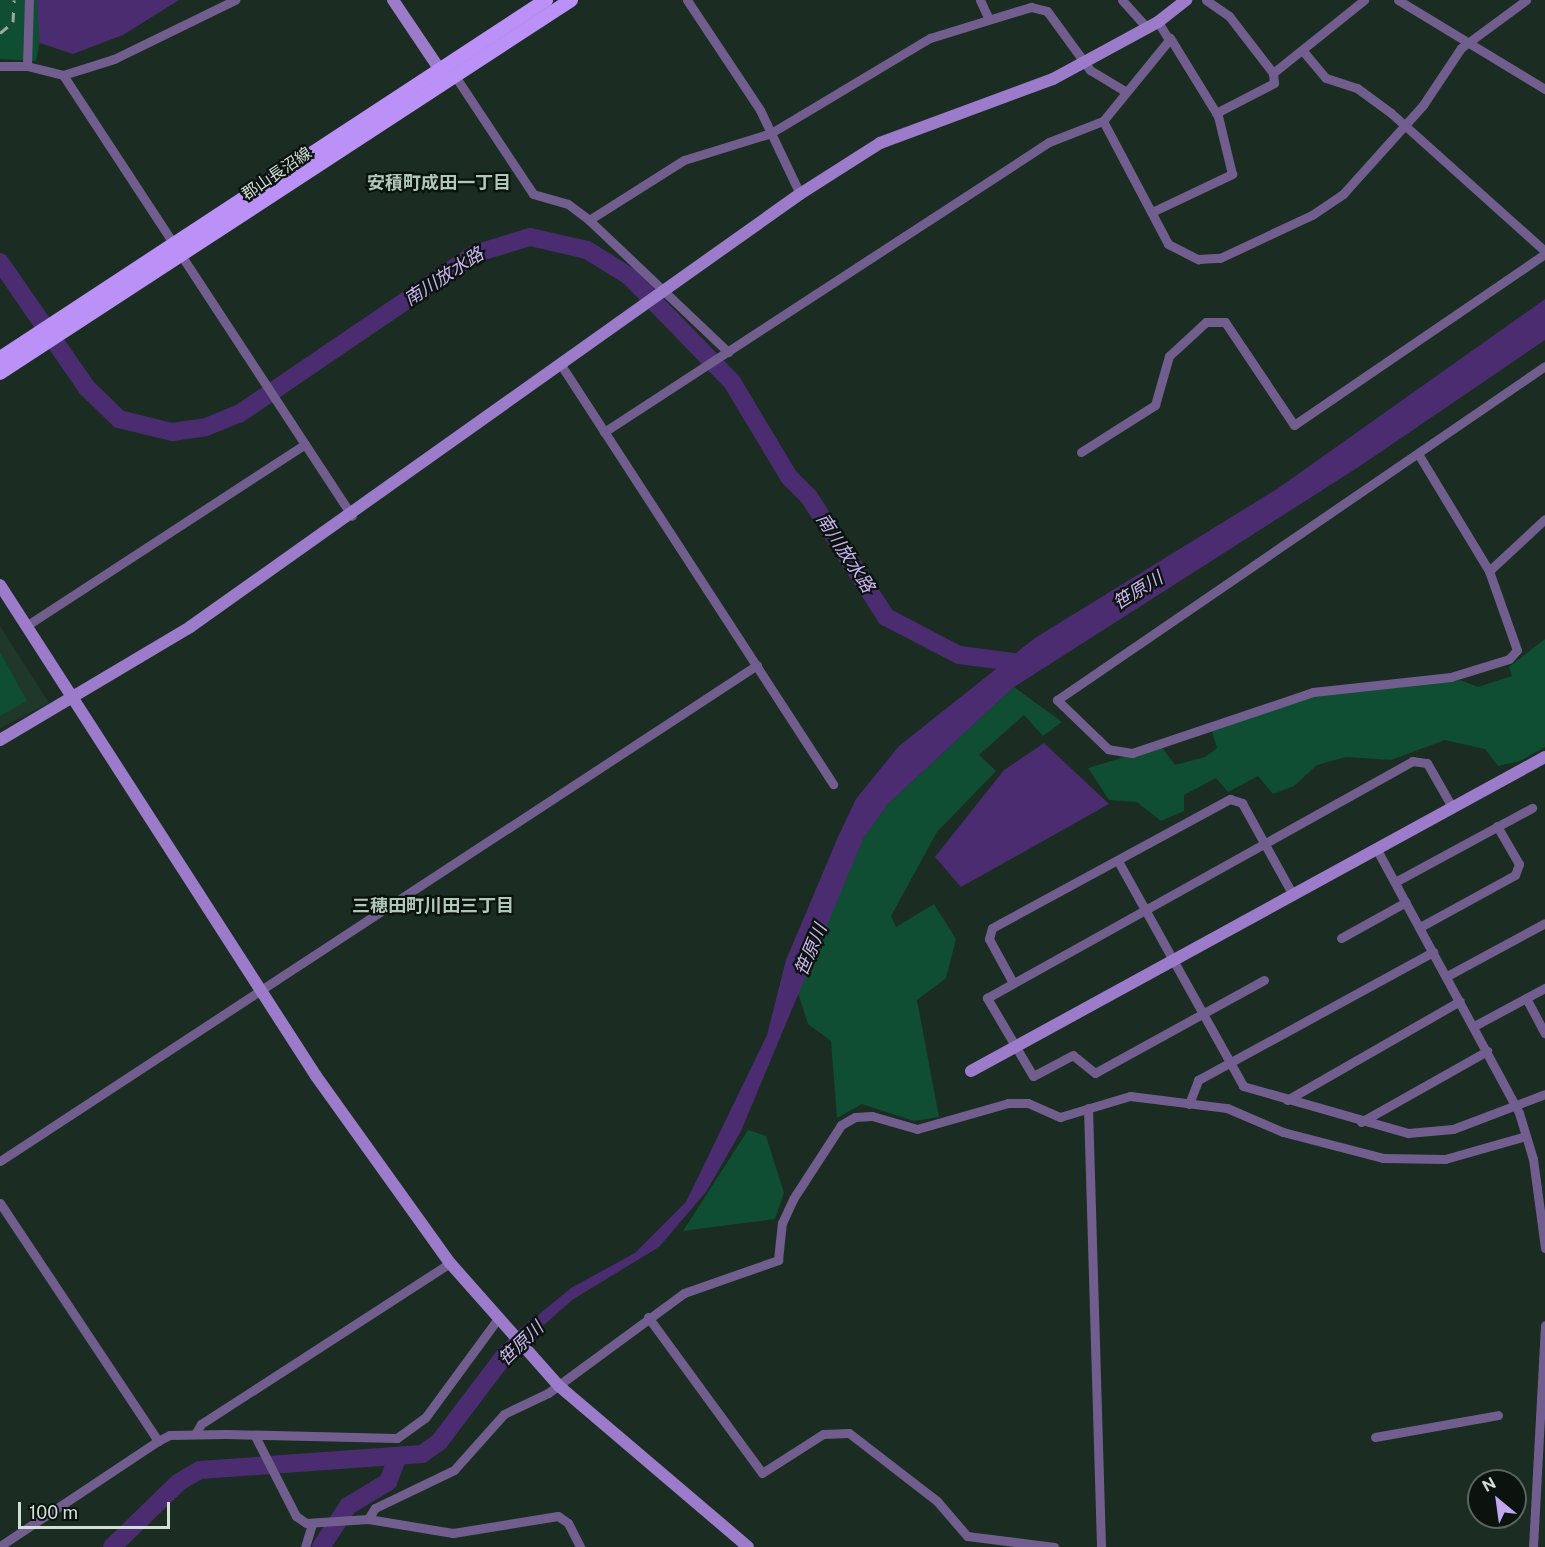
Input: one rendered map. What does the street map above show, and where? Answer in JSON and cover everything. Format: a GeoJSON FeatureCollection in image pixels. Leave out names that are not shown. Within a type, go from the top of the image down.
{"type":"FeatureCollection","features":[{"type":"Feature","properties":{"kind":"main road","name":"郡山長沼線"},"geometry":{"type":"LineString","coordinates":[[62,325],[183,256],[447,75],[546,0]]}},
{"type":"Feature","properties":{"kind":"main road","name":"郡山長沼線"},"geometry":{"type":"LineString","coordinates":[[0,373],[38,341],[175,244],[571,0]]}},
{"type":"Feature","properties":{"kind":"main road","name":"郡山長沼線"},"geometry":{"type":"LineString","coordinates":[[0,358],[38,341]]}},
{"type":"Feature","properties":{"kind":"street"},"geometry":{"type":"LineString","coordinates":[[27,66],[29,0]]}},
{"type":"Feature","properties":{"kind":"street"},"geometry":{"type":"LineString","coordinates":[[0,66],[27,66],[63,75],[114,59],[235,0]]}},
{"type":"Feature","properties":{"kind":"street"},"geometry":{"type":"LineString","coordinates":[[393,0],[533,195],[568,204],[589,220],[728,352]]}},
{"type":"Feature","properties":{"kind":"street"},"geometry":{"type":"LineString","coordinates":[[687,0],[771,133],[800,194]]}},
{"type":"Feature","properties":{"kind":"street"},"geometry":{"type":"LineString","coordinates":[[980,0],[988,19]]}},
{"type":"Feature","properties":{"kind":"street"},"geometry":{"type":"LineString","coordinates":[[1122,0],[1147,28]]}},
{"type":"Feature","properties":{"kind":"street"},"geometry":{"type":"LineString","coordinates":[[0,740],[74,700],[352,516],[800,194],[906,130],[1020,93],[1084,63],[1158,22],[1186,0]]}},
{"type":"Feature","properties":{"kind":"street"},"geometry":{"type":"LineString","coordinates":[[1206,0],[1229,16],[1273,73],[1274,83],[1216,113]]}},
{"type":"Feature","properties":{"kind":"street"},"geometry":{"type":"LineString","coordinates":[[1273,73],[1364,0]]}},
{"type":"Feature","properties":{"kind":"street"},"geometry":{"type":"LineString","coordinates":[[1398,0],[1465,44],[1545,89]]}},
{"type":"Feature","properties":{"kind":"street"},"geometry":{"type":"LineString","coordinates":[[1103,120],[1172,248],[1198,259],[1220,258],[1333,202],[1404,126],[1465,44],[1526,0]]}},
{"type":"Feature","properties":{"kind":"street"},"geometry":{"type":"LineString","coordinates":[[589,220],[684,160],[771,133],[916,44],[1031,7],[1047,11],[1084,63],[1123,90]]}},
{"type":"Feature","properties":{"kind":"street"},"geometry":{"type":"LineString","coordinates":[[1152,212],[1232,174],[1216,113],[1158,22]]}},
{"type":"Feature","properties":{"kind":"street"},"geometry":{"type":"LineString","coordinates":[[604,432],[1049,142],[1103,120],[1123,90],[1170,38]]}},
{"type":"Feature","properties":{"kind":"street"},"geometry":{"type":"LineString","coordinates":[[1081,453],[1155,405],[1169,356],[1206,322],[1225,322],[1294,425],[1545,253],[1361,90],[1326,78],[1303,51]]}},
{"type":"Feature","properties":{"kind":"street"},"geometry":{"type":"LineString","coordinates":[[63,75],[352,516]]}},
{"type":"Feature","properties":{"kind":"street"},"geometry":{"type":"LineString","coordinates":[[561,365],[833,784]]}},
{"type":"Feature","properties":{"kind":"street"},"geometry":{"type":"LineString","coordinates":[[1420,457],[1489,571],[1517,650],[1488,668],[1375,688],[1313,692],[1132,753],[1107,749],[1057,699],[1420,457],[1545,366]]}},
{"type":"Feature","properties":{"kind":"street"},"geometry":{"type":"LineString","coordinates":[[26,626],[305,444]]}},
{"type":"Feature","properties":{"kind":"street"},"geometry":{"type":"LineString","coordinates":[[1489,571],[1545,519]]}},
{"type":"Feature","properties":{"kind":"street"},"geometry":{"type":"LineString","coordinates":[[0,585],[260,991],[450,1263],[497,1320],[559,1386],[748,1547]]}},
{"type":"Feature","properties":{"kind":"street"},"geometry":{"type":"LineString","coordinates":[[0,1161],[757,665]]}},
{"type":"Feature","properties":{"kind":"street"},"geometry":{"type":"LineString","coordinates":[[971,1071],[1545,757]]}},
{"type":"Feature","properties":{"kind":"street"},"geometry":{"type":"LineString","coordinates":[[1264,980],[1098,1072],[1089,1071],[1073,1055],[1033,1076],[987,998],[1012,981],[1416,760],[1427,763],[1452,807]]}},
{"type":"Feature","properties":{"kind":"street"},"geometry":{"type":"LineString","coordinates":[[1012,981],[989,939],[992,928],[1230,799],[1242,803],[1293,895]]}},
{"type":"Feature","properties":{"kind":"street"},"geometry":{"type":"LineString","coordinates":[[1395,882],[1532,808]]}},
{"type":"Feature","properties":{"kind":"street"},"geometry":{"type":"LineString","coordinates":[[1420,927],[1515,876],[1519,864],[1497,826]]}},
{"type":"Feature","properties":{"kind":"street"},"geometry":{"type":"LineString","coordinates":[[1376,848],[1516,1105],[1526,1136],[1545,1248]]}},
{"type":"Feature","properties":{"kind":"street"},"geometry":{"type":"LineString","coordinates":[[1118,861],[1243,1086],[1361,1122],[1408,1133],[1446,1131],[1545,1095]]}},
{"type":"Feature","properties":{"kind":"street"},"geometry":{"type":"LineString","coordinates":[[1341,938],[1406,902]]}},
{"type":"Feature","properties":{"kind":"street"},"geometry":{"type":"LineString","coordinates":[[1447,976],[1545,923]]}},
{"type":"Feature","properties":{"kind":"street"},"geometry":{"type":"LineString","coordinates":[[1189,1104],[1193,1085],[1433,952]]}},
{"type":"Feature","properties":{"kind":"street"},"geometry":{"type":"LineString","coordinates":[[1474,1026],[1545,988]]}},
{"type":"Feature","properties":{"kind":"street"},"geometry":{"type":"LineString","coordinates":[[1526,998],[1545,1033]]}},
{"type":"Feature","properties":{"kind":"street"},"geometry":{"type":"LineString","coordinates":[[1287,1100],[1460,1001]]}},
{"type":"Feature","properties":{"kind":"street"},"geometry":{"type":"LineString","coordinates":[[1361,1122],[1487,1051]]}},
{"type":"Feature","properties":{"kind":"street"},"geometry":{"type":"LineString","coordinates":[[364,1519],[375,1508],[454,1470],[504,1414],[559,1386],[648,1317],[698,1285],[778,1260],[782,1223],[793,1199],[849,1120],[872,1116],[917,1129],[1008,1103],[1028,1103],[1057,1116],[1130,1096],[1227,1108],[1283,1132],[1383,1158],[1445,1159],[1526,1136]]}},
{"type":"Feature","properties":{"kind":"street"},"geometry":{"type":"LineString","coordinates":[[1088,1108],[1101,1547]]}},
{"type":"Feature","properties":{"kind":"street"},"geometry":{"type":"LineString","coordinates":[[0,1203],[158,1441]]}},
{"type":"Feature","properties":{"kind":"street"},"geometry":{"type":"LineString","coordinates":[[195,1434],[201,1424],[450,1263]]}},
{"type":"Feature","properties":{"kind":"street"},"geometry":{"type":"LineString","coordinates":[[648,1317],[758,1471],[773,1470],[823,1434],[849,1433],[937,1501],[967,1536],[1054,1547]]}},
{"type":"Feature","properties":{"kind":"street"},"geometry":{"type":"LineString","coordinates":[[0,1546],[158,1441],[195,1434],[397,1438],[425,1418],[497,1320]]}},
{"type":"Feature","properties":{"kind":"street"},"geometry":{"type":"LineString","coordinates":[[1533,1547],[1545,1325]]}},
{"type":"Feature","properties":{"kind":"street"},"geometry":{"type":"LineString","coordinates":[[1375,1437],[1498,1415]]}},
{"type":"Feature","properties":{"kind":"street"},"geometry":{"type":"LineString","coordinates":[[255,1436],[296,1516],[313,1525],[364,1519],[437,1533],[558,1516],[568,1523],[580,1547]]}},
{"type":"Feature","properties":{"kind":"street"},"geometry":{"type":"LineString","coordinates":[[304,1547],[313,1525]]}},
{"type":"Feature","properties":{"kind":"shaded area"},"geometry":{"type":"Polygon","coordinates":[[[0,626],[49,703],[0,728],[0,626]]]}},
{"type":"Feature","properties":{"kind":"green space"},"geometry":{"type":"Polygon","coordinates":[[[0,0],[48,0],[36,61],[0,59],[0,0]]]}},
{"type":"Feature","properties":{"kind":"green space"},"geometry":{"type":"Polygon","coordinates":[[[1545,639],[1545,747],[1520,761],[1498,766],[1485,749],[1445,740],[1391,760],[1346,757],[1317,765],[1294,786],[1273,794],[1258,776],[1228,792],[1216,778],[1184,795],[1184,811],[1161,821],[1137,802],[1109,800],[1088,768],[1161,746],[1175,765],[1205,757],[1217,748],[1211,728],[1320,694],[1460,680],[1478,687],[1512,676],[1509,667],[1545,639]]]}},
{"type":"Feature","properties":{"kind":"green space"},"geometry":{"type":"Polygon","coordinates":[[[0,652],[27,701],[0,716],[0,652]]]}},
{"type":"Feature","properties":{"kind":"green space"},"geometry":{"type":"Polygon","coordinates":[[[1014,687],[1062,722],[1043,736],[1024,715],[979,755],[996,771],[937,832],[891,916],[896,927],[934,904],[956,939],[946,978],[917,1000],[939,1117],[914,1121],[862,1104],[837,1118],[831,1041],[808,1024],[798,993],[864,836],[888,804],[1014,687]]]}},
{"type":"Feature","properties":{"kind":"green space"},"geometry":{"type":"Polygon","coordinates":[[[748,1130],[766,1136],[784,1193],[775,1219],[683,1231],[748,1130]]]}},
{"type":"Feature","properties":{"kind":"water"},"geometry":{"type":"Polygon","coordinates":[[[37,0],[179,0],[123,35],[73,54],[40,43],[37,0]]]}},
{"type":"Feature","properties":{"kind":"water"},"geometry":{"type":"Polygon","coordinates":[[[1545,299],[1545,340],[1360,466],[1014,687],[888,804],[864,837],[741,1131],[706,1192],[659,1247],[572,1300],[525,1342],[518,1334],[543,1311],[571,1288],[635,1253],[686,1202],[767,1035],[786,960],[838,837],[856,799],[899,746],[1035,638],[1277,489],[1545,299]]]}},
{"type":"Feature","properties":{"kind":"water"},"geometry":{"type":"Polygon","coordinates":[[[1044,743],[1109,804],[961,887],[935,857],[1004,770],[1044,743]]]}},
{"type":"Feature","properties":{"kind":"waterway","name":"南川放水路"},"geometry":{"type":"LineString","coordinates":[[0,262],[87,388],[119,419],[172,432],[206,427],[239,414],[474,254],[530,237],[587,250],[629,276],[732,382],[789,477],[809,497],[886,617],[959,655],[1028,664]]}},
{"type":"Feature","properties":{"kind":"waterway","name":"笹原川"},"geometry":{"type":"LineString","coordinates":[[112,1547],[179,1482],[200,1470],[422,1454],[439,1442],[505,1355],[532,1330]]}},
{"type":"Feature","properties":{"kind":"waterway"},"geometry":{"type":"LineString","coordinates":[[321,1547],[348,1506],[388,1482],[397,1459]]}},
{"type":"Feature","properties":{"kind":"railway"},"geometry":{"type":"LineString","coordinates":[[0,33],[13,22],[14,0]]}},
{"type":"Feature","properties":{"kind":"district","name":"安積町成田一丁目"},"geometry":{"type":"Point","coordinates":[439,183]}},
{"type":"Feature","properties":{"kind":"district","name":"三穂田町川田三丁目"},"geometry":{"type":"Point","coordinates":[433,906]}}]}
